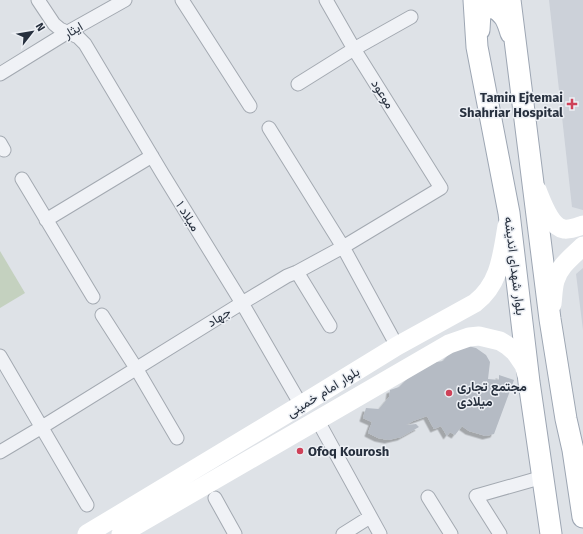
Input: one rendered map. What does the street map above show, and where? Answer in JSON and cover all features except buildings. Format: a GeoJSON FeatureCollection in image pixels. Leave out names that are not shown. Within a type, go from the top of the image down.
{"type":"FeatureCollection","features":[{"type":"Feature","properties":{"kind":"main road","name":"بلوار شهدای اندیشه"},"geometry":{"type":"LineString","coordinates":[[474,0],[477,47],[509,213],[529,382],[550,534]]}},
{"type":"Feature","properties":{"kind":"main road"},"geometry":{"type":"LineString","coordinates":[[510,0],[550,319],[566,419],[578,455],[583,517]]}},
{"type":"Feature","properties":{"kind":"main road"},"geometry":{"type":"LineString","coordinates":[[477,47],[480,13],[484,9],[493,7],[501,12],[506,18],[516,49]]}},
{"type":"Feature","properties":{"kind":"street","name":"میلاد ۱"},"geometry":{"type":"LineString","coordinates":[[38,0],[54,24],[60,29],[78,37],[85,44],[242,302],[301,405]]}},
{"type":"Feature","properties":{"kind":"street","name":"ایثار"},"geometry":{"type":"LineString","coordinates":[[0,74],[68,32],[126,0]]}},
{"type":"Feature","properties":{"kind":"street"},"geometry":{"type":"LineString","coordinates":[[182,0],[250,106]]}},
{"type":"Feature","properties":{"kind":"street","name":"موعود"},"geometry":{"type":"LineString","coordinates":[[326,0],[354,49],[441,188]]}},
{"type":"Feature","properties":{"kind":"street"},"geometry":{"type":"LineString","coordinates":[[298,84],[354,49],[410,17]]}},
{"type":"Feature","properties":{"kind":"street"},"geometry":{"type":"LineString","coordinates":[[269,128],[343,247],[397,346]]}},
{"type":"Feature","properties":{"kind":"street"},"geometry":{"type":"LineString","coordinates":[[46,220],[152,156]]}},
{"type":"Feature","properties":{"kind":"street"},"geometry":{"type":"LineString","coordinates":[[22,179],[93,297]]}},
{"type":"Feature","properties":{"kind":"street"},"geometry":{"type":"LineString","coordinates":[[532,179],[550,219],[556,226],[565,229],[583,225]]}},
{"type":"Feature","properties":{"kind":"street","name":"جهاد"},"geometry":{"type":"LineString","coordinates":[[0,452],[242,302],[287,276],[343,247],[441,188]]}},
{"type":"Feature","properties":{"kind":"street","name":"بلوار امام خمینی"},"geometry":{"type":"LineString","coordinates":[[87,534],[397,346],[436,323],[475,303],[484,296],[498,270],[509,213]]}},
{"type":"Feature","properties":{"kind":"street"},"geometry":{"type":"LineString","coordinates":[[550,319],[555,280],[561,268],[583,246]]}},
{"type":"Feature","properties":{"kind":"street"},"geometry":{"type":"LineString","coordinates":[[297,272],[330,326]]}},
{"type":"Feature","properties":{"kind":"street"},"geometry":{"type":"LineString","coordinates":[[102,315],[136,368],[177,438]]}},
{"type":"Feature","properties":{"kind":"street"},"geometry":{"type":"LineString","coordinates":[[436,323],[453,322],[457,326],[458,333],[449,344]]}},
{"type":"Feature","properties":{"kind":"street","name":"بلوار امام خمینی"},"geometry":{"type":"LineString","coordinates":[[122,534],[449,344],[468,337],[479,336],[500,341],[515,352],[524,365],[529,382]]}},
{"type":"Feature","properties":{"kind":"street"},"geometry":{"type":"LineString","coordinates":[[0,356],[87,505]]}},
{"type":"Feature","properties":{"kind":"street"},"geometry":{"type":"LineString","coordinates":[[318,421],[380,534]]}},
{"type":"Feature","properties":{"kind":"street"},"geometry":{"type":"LineString","coordinates":[[500,534],[476,496],[543,477]]}},
{"type":"Feature","properties":{"kind":"street"},"geometry":{"type":"LineString","coordinates":[[428,497],[451,534]]}},
{"type":"Feature","properties":{"kind":"street"},"geometry":{"type":"LineString","coordinates":[[215,498],[235,534]]}},
{"type":"Feature","properties":{"kind":"street"},"geometry":{"type":"LineString","coordinates":[[343,534],[370,517]]}},
{"type":"Feature","properties":{"kind":"shaded area","name":"Tamin Ejtemai Shahriar Hospital"},"geometry":{"type":"Polygon","coordinates":[[[549,0],[583,0],[583,210],[572,207],[549,0]]]}},
{"type":"Feature","properties":{"kind":"shaded area"},"geometry":{"type":"Polygon","coordinates":[[[583,268],[583,330],[576,274],[583,268]]]}},
{"type":"Feature","properties":{"kind":"green space"},"geometry":{"type":"Polygon","coordinates":[[[0,251],[25,293],[0,308],[0,251]]]}},
{"type":"Feature","properties":{"kind":"place","name":"Tamin Ejtemai Shahriar Hospital"},"geometry":{"type":"Point","coordinates":[572,104]}},
{"type":"Feature","properties":{"kind":"place","name":"مجتمع تجاری میلادی"},"geometry":{"type":"Point","coordinates":[449,393]}},
{"type":"Feature","properties":{"kind":"place","name":"Ofoq Kourosh"},"geometry":{"type":"Point","coordinates":[300,451]}}]}
